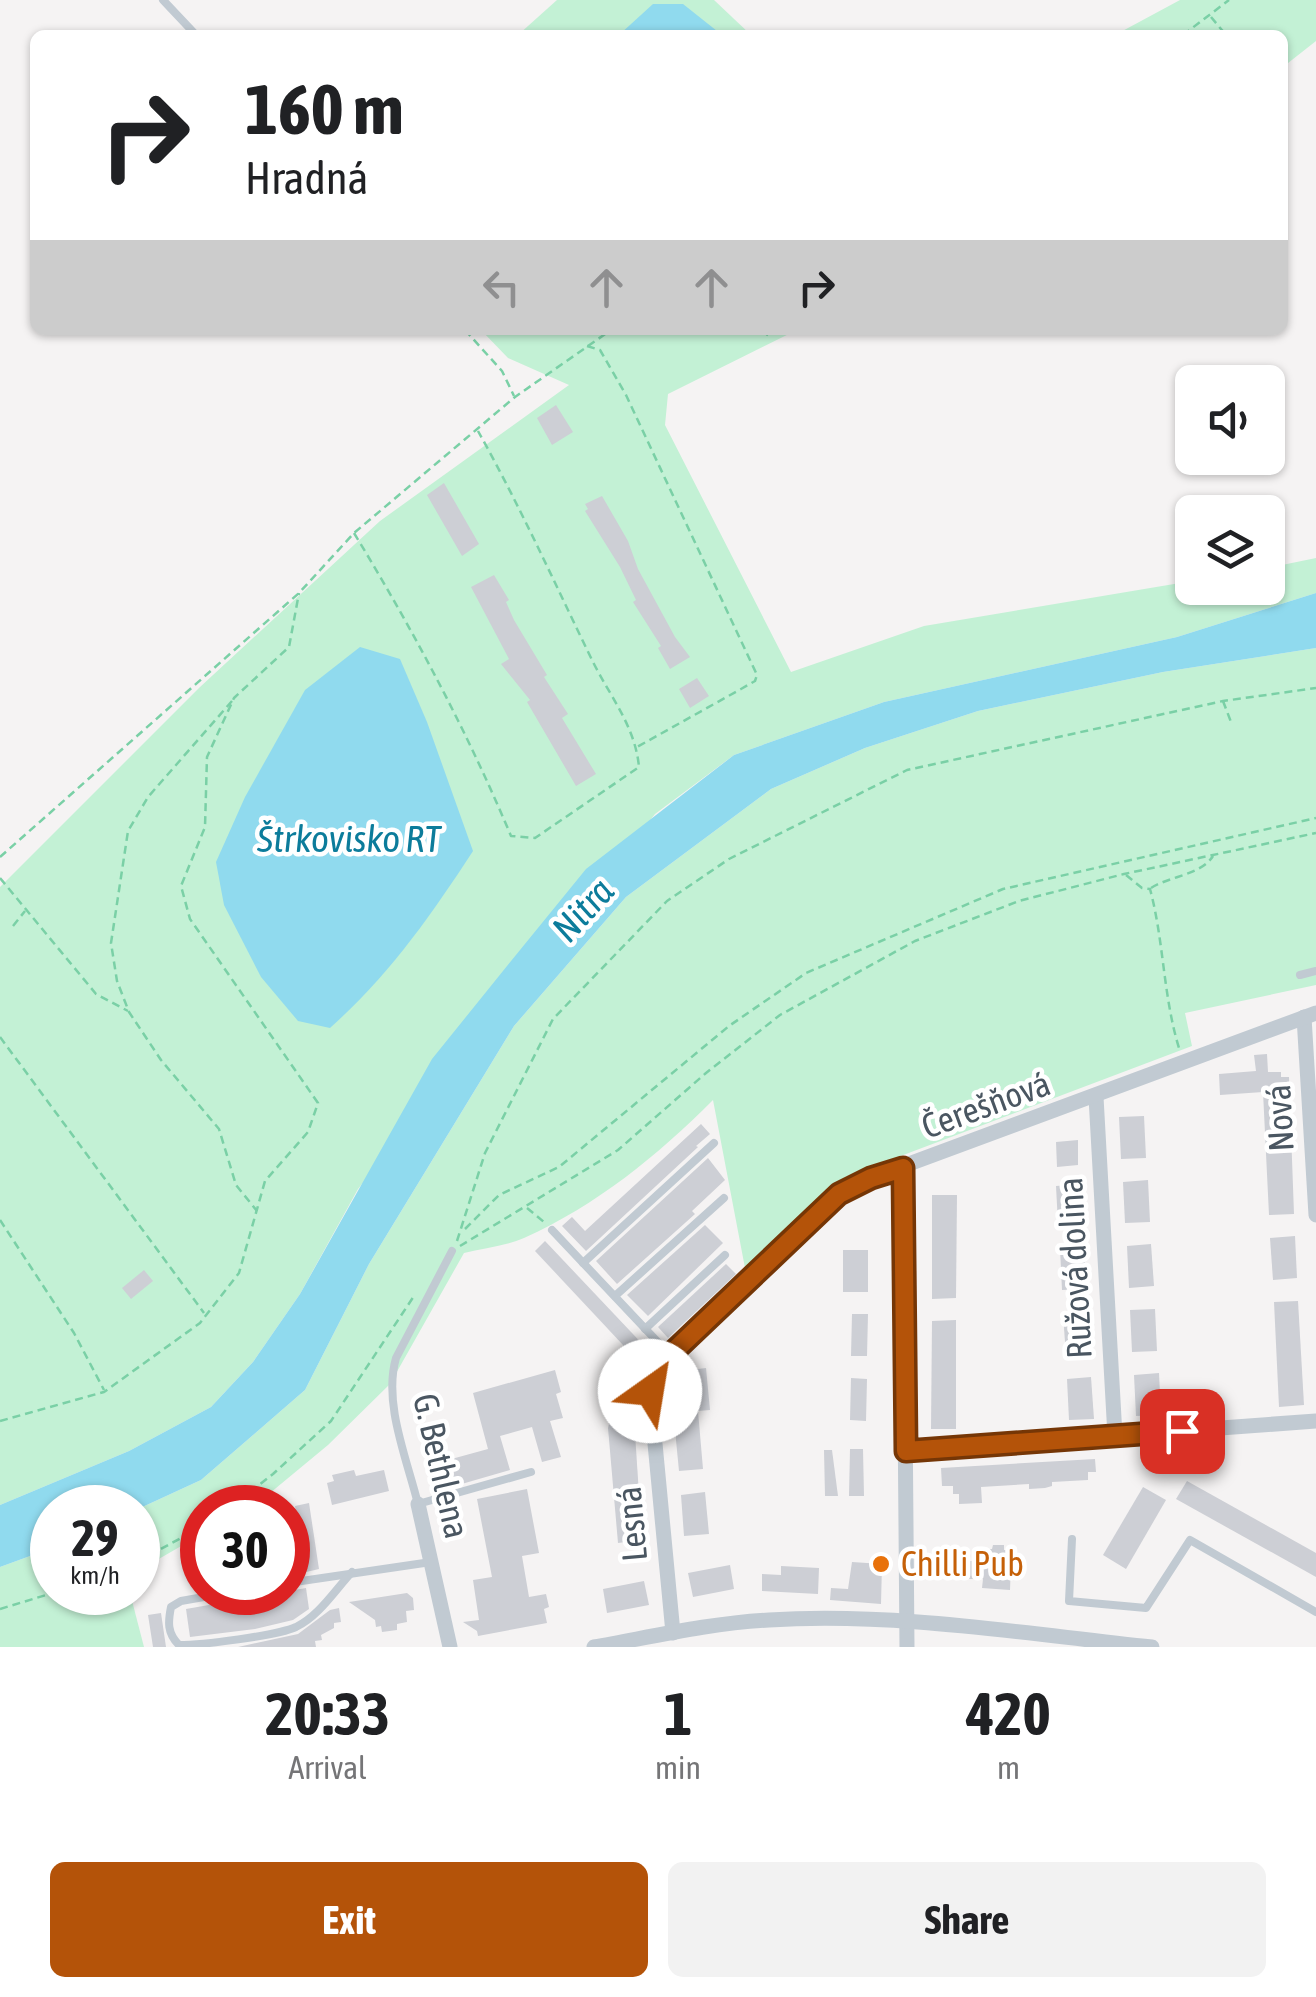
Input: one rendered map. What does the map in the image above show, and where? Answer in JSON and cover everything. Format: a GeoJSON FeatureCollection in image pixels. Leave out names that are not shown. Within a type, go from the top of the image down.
{"type":"FeatureCollection","features":[{"type":"Feature","properties":{"kind":"street","name":"Čerešňová"},"geometry":{"type":"LineString","coordinates":[[670,1355],[839,1194],[871,1178],[1310,1015]]}},
{"type":"Feature","properties":{"kind":"street","name":"Nová"},"geometry":{"type":"LineString","coordinates":[[1310,1015],[1316,1216]]}},
{"type":"Feature","properties":{"kind":"street","name":"Ružová dolina"},"geometry":{"type":"LineString","coordinates":[[1096,1097],[1115,1436]]}},
{"type":"Feature","properties":{"kind":"street"},"geometry":{"type":"LineString","coordinates":[[903,1168],[907,1647]]}},
{"type":"Feature","properties":{"kind":"street","name":"Lesná"},"geometry":{"type":"LineString","coordinates":[[670,1355],[657,1371],[650,1391],[672,1634]]}},
{"type":"Feature","properties":{"kind":"street"},"geometry":{"type":"LineString","coordinates":[[906,1451],[1316,1421]]}},
{"type":"Feature","properties":{"kind":"street","name":"G. Bethlena"},"geometry":{"type":"LineString","coordinates":[[418,1504],[450,1647]]}},
{"type":"Feature","properties":{"kind":"street"},"geometry":{"type":"LineString","coordinates":[[594,1647],[768,1620],[906,1622],[1152,1647]]}},
{"type":"Feature","properties":{"kind":"lane"},"geometry":{"type":"LineString","coordinates":[[164,0],[191,30]]}},
{"type":"Feature","properties":{"kind":"lane"},"geometry":{"type":"LineString","coordinates":[[1300,975],[1316,971]]}},
{"type":"Feature","properties":{"kind":"lane"},"geometry":{"type":"LineString","coordinates":[[583,1263],[714,1143]]}},
{"type":"Feature","properties":{"kind":"lane"},"geometry":{"type":"LineString","coordinates":[[615,1296],[724,1198]]}},
{"type":"Feature","properties":{"kind":"lane"},"geometry":{"type":"LineString","coordinates":[[552,1230],[670,1355]]}},
{"type":"Feature","properties":{"kind":"lane","name":"G. Bethlena"},"geometry":{"type":"LineString","coordinates":[[418,1504],[394,1402],[392,1371],[452,1251]]}},
{"type":"Feature","properties":{"kind":"lane"},"geometry":{"type":"LineString","coordinates":[[645,1329],[725,1255]]}},
{"type":"Feature","properties":{"kind":"lane"},"geometry":{"type":"LineString","coordinates":[[418,1504],[531,1472]]}},
{"type":"Feature","properties":{"kind":"lane"},"geometry":{"type":"LineString","coordinates":[[1072,1539],[1069,1600],[1146,1608],[1190,1540],[1316,1612]]}},
{"type":"Feature","properties":{"kind":"lane"},"geometry":{"type":"LineString","coordinates":[[310,1580],[431,1562]]}},
{"type":"Feature","properties":{"kind":"lane"},"geometry":{"type":"LineString","coordinates":[[180,1602],[171,1606],[171,1637],[179,1645],[198,1645],[295,1628],[318,1611],[352,1572]]}},
{"type":"Feature","properties":{"kind":"path"},"geometry":{"type":"LineString","coordinates":[[1190,30],[1229,0]]}},
{"type":"Feature","properties":{"kind":"path"},"geometry":{"type":"LineString","coordinates":[[1210,15],[1222,30]]}},
{"type":"Feature","properties":{"kind":"path"},"geometry":{"type":"LineString","coordinates":[[470,335],[502,371],[515,397]]}},
{"type":"Feature","properties":{"kind":"path"},"geometry":{"type":"LineString","coordinates":[[0,857],[299,593],[354,533],[515,397],[603,335]]}},
{"type":"Feature","properties":{"kind":"path"},"geometry":{"type":"LineString","coordinates":[[586,346],[600,350],[626,395],[757,675],[755,681],[742,689],[637,747]]}},
{"type":"Feature","properties":{"kind":"path"},"geometry":{"type":"LineString","coordinates":[[354,533],[433,670],[510,836],[535,838],[640,768],[637,747],[621,708],[478,432]]}},
{"type":"Feature","properties":{"kind":"path"},"geometry":{"type":"LineString","coordinates":[[258,1212],[236,1185],[219,1129],[161,1060],[129,1012],[117,981],[110,943],[128,832],[148,797],[234,698],[289,647],[299,593]]}},
{"type":"Feature","properties":{"kind":"path"},"geometry":{"type":"LineString","coordinates":[[452,1251],[462,1232],[490,1141],[553,1019],[667,901],[729,858],[908,770],[1223,701],[1316,688]]}},
{"type":"Feature","properties":{"kind":"path"},"geometry":{"type":"LineString","coordinates":[[0,1415],[0,1421],[104,1392],[206,1316],[239,1273],[265,1182],[308,1132],[318,1103],[190,918],[180,886],[205,827],[208,758],[234,698]]}},
{"type":"Feature","properties":{"kind":"path"},"geometry":{"type":"LineString","coordinates":[[1223,701],[1231,722]]}},
{"type":"Feature","properties":{"kind":"path"},"geometry":{"type":"LineString","coordinates":[[462,1232],[499,1195],[559,1168],[728,1026],[806,973],[1003,889],[1316,818]]}},
{"type":"Feature","properties":{"kind":"path"},"geometry":{"type":"LineString","coordinates":[[452,1251],[618,1150],[780,1015],[915,941],[978,915],[1124,874],[1316,832]]}},
{"type":"Feature","properties":{"kind":"path"},"geometry":{"type":"LineString","coordinates":[[1124,874],[1134,884],[1150,888],[1199,869],[1210,863],[1213,856]]}},
{"type":"Feature","properties":{"kind":"path"},"geometry":{"type":"LineString","coordinates":[[0,878],[96,994],[129,1012]]}},
{"type":"Feature","properties":{"kind":"path"},"geometry":{"type":"LineString","coordinates":[[1150,888],[1158,919],[1172,1026],[1183,1062]]}},
{"type":"Feature","properties":{"kind":"path"},"geometry":{"type":"LineString","coordinates":[[13,926],[26,910]]}},
{"type":"Feature","properties":{"kind":"path"},"geometry":{"type":"LineString","coordinates":[[0,1037],[206,1316]]}},
{"type":"Feature","properties":{"kind":"path"},"geometry":{"type":"LineString","coordinates":[[525,1206],[552,1230]]}},
{"type":"Feature","properties":{"kind":"path"},"geometry":{"type":"LineString","coordinates":[[0,1220],[74,1333],[104,1392]]}},
{"type":"Feature","properties":{"kind":"path"},"geometry":{"type":"LineString","coordinates":[[259,1485],[331,1421],[413,1297]]}},
{"type":"Feature","properties":{"kind":"path"},"geometry":{"type":"LineString","coordinates":[[0,1608],[30,1599]]}},
{"type":"Feature","properties":{"kind":"green space"},"geometry":{"type":"Polygon","coordinates":[[[557,0],[714,0],[746,30],[524,30],[557,0]]]}},
{"type":"Feature","properties":{"kind":"green space"},"geometry":{"type":"Polygon","coordinates":[[[1180,0],[1316,0],[1316,41],[1288,63],[1288,30],[1124,30],[1180,0]]]}},
{"type":"Feature","properties":{"kind":"green space"},"geometry":{"type":"Polygon","coordinates":[[[486,335],[787,335],[668,394],[665,425],[791,672],[924,626],[1175,584],[1175,605],[1278,605],[1177,637],[884,702],[734,755],[655,814],[358,1189],[300,1294],[253,1362],[211,1407],[129,1451],[48,1485],[30,1485],[30,1492],[0,1505],[0,887],[200,687],[380,521],[569,385],[508,358],[486,335]]]}},
{"type":"Feature","properties":{"kind":"green space"},"geometry":{"type":"Polygon","coordinates":[[[1316,558],[1316,593],[1285,603],[1285,564],[1316,558]]]}},
{"type":"Feature","properties":{"kind":"green space"},"geometry":{"type":"Polygon","coordinates":[[[1316,648],[1316,985],[1185,1013],[1192,1046],[845,1177],[745,1268],[713,1100],[648,1160],[601,1195],[517,1241],[464,1253],[390,1384],[328,1445],[280,1485],[190,1485],[201,1480],[305,1390],[369,1264],[514,1026],[626,897],[771,789],[865,748],[978,711],[1163,672],[1316,648]]]}},
{"type":"Feature","properties":{"kind":"green space"},"geometry":{"type":"Polygon","coordinates":[[[180,1490],[180,1547],[160,1558],[160,1499],[180,1490]]]}},
{"type":"Feature","properties":{"kind":"green space"},"geometry":{"type":"Polygon","coordinates":[[[30,1556],[30,1615],[136,1615],[144,1647],[0,1647],[0,1567],[30,1556]]]}},
{"type":"Feature","properties":{"kind":"water"},"geometry":{"type":"Polygon","coordinates":[[[653,4],[683,4],[716,30],[624,30],[653,4]]]}},
{"type":"Feature","properties":{"kind":"water","name":"Nitra"},"geometry":{"type":"Polygon","coordinates":[[[1316,593],[1316,648],[1163,672],[978,711],[865,748],[771,789],[626,897],[514,1026],[369,1264],[305,1390],[201,1480],[180,1485],[180,1490],[160,1499],[160,1485],[48,1485],[129,1451],[211,1407],[253,1362],[300,1294],[432,1059],[586,869],[734,755],[884,702],[1177,637],[1316,593]]]}},
{"type":"Feature","properties":{"kind":"water","name":"Štrkovisko RT"},"geometry":{"type":"Polygon","coordinates":[[[360,647],[400,659],[473,851],[408,944],[330,1028],[298,1021],[261,977],[224,905],[216,862],[245,797],[305,690],[360,647]]]}},
{"type":"Feature","properties":{"kind":"water"},"geometry":{"type":"Polygon","coordinates":[[[30,1492],[30,1556],[0,1567],[0,1505],[30,1492]]]}},
{"type":"Feature","properties":{"kind":"building"},"geometry":{"type":"Polygon","coordinates":[[[556,405],[573,432],[552,445],[537,418],[556,405]]]}},
{"type":"Feature","properties":{"kind":"building"},"geometry":{"type":"Polygon","coordinates":[[[444,483],[479,544],[462,556],[427,495],[444,483]]]}},
{"type":"Feature","properties":{"kind":"building"},"geometry":{"type":"Polygon","coordinates":[[[602,496],[675,637],[690,657],[670,669],[658,648],[661,646],[633,602],[636,600],[620,567],[585,511],[585,504],[602,496]]]}},
{"type":"Feature","properties":{"kind":"building"},"geometry":{"type":"Polygon","coordinates":[[[494,575],[509,600],[506,602],[514,620],[547,675],[544,677],[568,714],[562,718],[596,774],[576,786],[527,702],[530,700],[501,664],[509,659],[471,587],[494,575]]]}},
{"type":"Feature","properties":{"kind":"building"},"geometry":{"type":"Polygon","coordinates":[[[697,678],[709,696],[690,708],[679,689],[697,678]]]}},
{"type":"Feature","properties":{"kind":"building"},"geometry":{"type":"Polygon","coordinates":[[[1267,1054],[1268,1072],[1281,1072],[1281,1077],[1289,1077],[1294,1214],[1269,1215],[1263,1092],[1220,1095],[1219,1074],[1256,1071],[1254,1055],[1267,1054]]]}},
{"type":"Feature","properties":{"kind":"building"},"geometry":{"type":"Polygon","coordinates":[[[1144,1116],[1146,1158],[1121,1159],[1119,1117],[1144,1116]]]}},
{"type":"Feature","properties":{"kind":"building"},"geometry":{"type":"Polygon","coordinates":[[[701,1124],[710,1134],[586,1251],[562,1226],[572,1217],[585,1231],[701,1124]]]}},
{"type":"Feature","properties":{"kind":"building"},"geometry":{"type":"Polygon","coordinates":[[[1078,1140],[1078,1165],[1057,1167],[1056,1142],[1078,1140]]]}},
{"type":"Feature","properties":{"kind":"building"},"geometry":{"type":"Polygon","coordinates":[[[708,1158],[725,1180],[692,1211],[695,1214],[617,1284],[596,1261],[708,1158]]]}},
{"type":"Feature","properties":{"kind":"building"},"geometry":{"type":"Polygon","coordinates":[[[1148,1180],[1150,1222],[1125,1223],[1123,1182],[1148,1180]]]}},
{"type":"Feature","properties":{"kind":"building"},"geometry":{"type":"Polygon","coordinates":[[[1081,1184],[1083,1223],[1058,1224],[1056,1186],[1081,1184]]]}},
{"type":"Feature","properties":{"kind":"building"},"geometry":{"type":"Polygon","coordinates":[[[932,1195],[957,1195],[956,1298],[932,1299],[932,1195]]]}},
{"type":"Feature","properties":{"kind":"building"},"geometry":{"type":"Polygon","coordinates":[[[705,1225],[723,1243],[648,1316],[627,1295],[705,1225]]]}},
{"type":"Feature","properties":{"kind":"building"},"geometry":{"type":"Polygon","coordinates":[[[1295,1236],[1297,1278],[1273,1280],[1270,1238],[1295,1236]]]}},
{"type":"Feature","properties":{"kind":"building"},"geometry":{"type":"Polygon","coordinates":[[[545,1241],[649,1351],[638,1361],[535,1251],[545,1241]]]}},
{"type":"Feature","properties":{"kind":"building"},"geometry":{"type":"Polygon","coordinates":[[[1151,1244],[1154,1286],[1129,1288],[1127,1246],[1151,1244]]]}},
{"type":"Feature","properties":{"kind":"building"},"geometry":{"type":"Polygon","coordinates":[[[1084,1247],[1086,1289],[1062,1290],[1060,1248],[1084,1247]]]}},
{"type":"Feature","properties":{"kind":"building"},"geometry":{"type":"Polygon","coordinates":[[[843,1250],[868,1250],[868,1292],[843,1292],[843,1250]]]}},
{"type":"Feature","properties":{"kind":"building"},"geometry":{"type":"Polygon","coordinates":[[[726,1264],[736,1274],[668,1338],[658,1327],[726,1264]]]}},
{"type":"Feature","properties":{"kind":"building"},"geometry":{"type":"Polygon","coordinates":[[[144,1270],[153,1281],[131,1299],[122,1288],[144,1270]]]}},
{"type":"Feature","properties":{"kind":"building"},"geometry":{"type":"Polygon","coordinates":[[[1298,1301],[1304,1405],[1279,1407],[1274,1302],[1298,1301]]]}},
{"type":"Feature","properties":{"kind":"building"},"geometry":{"type":"Polygon","coordinates":[[[1155,1309],[1157,1351],[1132,1352],[1130,1310],[1155,1309]]]}},
{"type":"Feature","properties":{"kind":"building"},"geometry":{"type":"Polygon","coordinates":[[[1088,1313],[1090,1355],[1066,1356],[1063,1314],[1088,1313]]]}},
{"type":"Feature","properties":{"kind":"building"},"geometry":{"type":"Polygon","coordinates":[[[852,1314],[868,1314],[867,1356],[851,1356],[852,1314]]]}},
{"type":"Feature","properties":{"kind":"building"},"geometry":{"type":"Polygon","coordinates":[[[956,1320],[956,1429],[931,1429],[932,1321],[956,1320]]]}},
{"type":"Feature","properties":{"kind":"building"},"geometry":{"type":"Polygon","coordinates":[[[706,1368],[710,1410],[698,1411],[703,1469],[679,1471],[675,1430],[687,1428],[682,1371],[706,1368]]]}},
{"type":"Feature","properties":{"kind":"building"},"geometry":{"type":"Polygon","coordinates":[[[555,1370],[563,1418],[550,1421],[561,1457],[542,1462],[532,1427],[500,1436],[510,1470],[434,1492],[426,1466],[488,1449],[473,1393],[555,1370]]]}},
{"type":"Feature","properties":{"kind":"building"},"geometry":{"type":"Polygon","coordinates":[[[1159,1373],[1161,1415],[1136,1416],[1134,1375],[1159,1373]]]}},
{"type":"Feature","properties":{"kind":"building"},"geometry":{"type":"Polygon","coordinates":[[[1091,1377],[1094,1419],[1069,1420],[1067,1379],[1091,1377]]]}},
{"type":"Feature","properties":{"kind":"building"},"geometry":{"type":"Polygon","coordinates":[[[851,1378],[867,1379],[866,1421],[850,1420],[851,1378]]]}},
{"type":"Feature","properties":{"kind":"building"},"geometry":{"type":"Polygon","coordinates":[[[634,1418],[642,1540],[618,1543],[608,1428],[610,1420],[634,1418]]]}},
{"type":"Feature","properties":{"kind":"building"},"geometry":{"type":"Polygon","coordinates":[[[850,1449],[863,1449],[864,1496],[849,1496],[850,1449]]]}},
{"type":"Feature","properties":{"kind":"building"},"geometry":{"type":"Polygon","coordinates":[[[824,1450],[832,1450],[838,1496],[825,1496],[824,1450]]]}},
{"type":"Feature","properties":{"kind":"building"},"geometry":{"type":"Polygon","coordinates":[[[1095,1459],[1096,1472],[1088,1472],[1088,1480],[1052,1482],[1052,1486],[1045,1488],[1029,1489],[1029,1484],[981,1487],[982,1503],[959,1504],[959,1494],[953,1494],[953,1486],[942,1486],[941,1468],[1095,1459]]]}},
{"type":"Feature","properties":{"kind":"building"},"geometry":{"type":"Polygon","coordinates":[[[354,1470],[356,1476],[384,1470],[389,1491],[332,1505],[327,1483],[334,1481],[332,1475],[354,1470]]]}},
{"type":"Feature","properties":{"kind":"building"},"geometry":{"type":"Polygon","coordinates":[[[1187,1481],[1316,1553],[1316,1577],[1176,1499],[1187,1481]]]}},
{"type":"Feature","properties":{"kind":"building"},"geometry":{"type":"Polygon","coordinates":[[[1143,1487],[1166,1500],[1126,1569],[1103,1555],[1143,1487]]]}},
{"type":"Feature","properties":{"kind":"building"},"geometry":{"type":"Polygon","coordinates":[[[527,1489],[539,1553],[522,1556],[529,1597],[546,1594],[547,1623],[478,1636],[463,1622],[479,1620],[473,1580],[492,1577],[477,1499],[527,1489]]]}},
{"type":"Feature","properties":{"kind":"building"},"geometry":{"type":"Polygon","coordinates":[[[705,1492],[709,1534],[684,1536],[681,1495],[705,1492]]]}},
{"type":"Feature","properties":{"kind":"building"},"geometry":{"type":"Polygon","coordinates":[[[310,1510],[319,1569],[310,1571],[310,1510]]]}},
{"type":"Feature","properties":{"kind":"building"},"geometry":{"type":"Polygon","coordinates":[[[993,1545],[1004,1545],[1007,1550],[1007,1562],[1011,1562],[1010,1590],[982,1588],[983,1579],[969,1579],[970,1561],[988,1561],[993,1545]]]}},
{"type":"Feature","properties":{"kind":"building"},"geometry":{"type":"Polygon","coordinates":[[[852,1562],[882,1564],[881,1604],[830,1600],[831,1588],[848,1589],[852,1562]]]}},
{"type":"Feature","properties":{"kind":"building"},"geometry":{"type":"Polygon","coordinates":[[[730,1565],[734,1589],[693,1597],[688,1573],[730,1565]]]}},
{"type":"Feature","properties":{"kind":"building"},"geometry":{"type":"Polygon","coordinates":[[[781,1566],[819,1568],[818,1594],[762,1591],[762,1574],[781,1575],[781,1566]]]}},
{"type":"Feature","properties":{"kind":"building"},"geometry":{"type":"Polygon","coordinates":[[[644,1581],[649,1605],[607,1613],[603,1589],[644,1581]]]}},
{"type":"Feature","properties":{"kind":"building"},"geometry":{"type":"Polygon","coordinates":[[[407,1593],[413,1598],[414,1610],[406,1611],[407,1622],[397,1624],[397,1630],[382,1632],[375,1620],[349,1602],[407,1593]]]}},
{"type":"Feature","properties":{"kind":"building"},"geometry":{"type":"Polygon","coordinates":[[[339,1608],[341,1622],[321,1635],[322,1640],[315,1641],[316,1647],[238,1647],[298,1634],[330,1610],[339,1608]]]}},
{"type":"Feature","properties":{"kind":"building"},"geometry":{"type":"Polygon","coordinates":[[[160,1613],[166,1647],[153,1647],[148,1615],[160,1613]]]}},
{"type":"Feature","properties":{"kind":"building"},"geometry":{"type":"Polygon","coordinates":[[[187,1615],[300,1615],[255,1629],[190,1637],[187,1615]]]}},
{"type":"Feature","properties":{"kind":"place","name":"Chilli Pub"},"geometry":{"type":"Point","coordinates":[881,1564]}},
{"type":"Feature","properties":{"kind":"route"},"geometry":{"type":"LineString","coordinates":[[650,1391],[651,1381],[670,1355],[839,1194],[903,1168],[906,1451],[1182,1431]]}}]}
